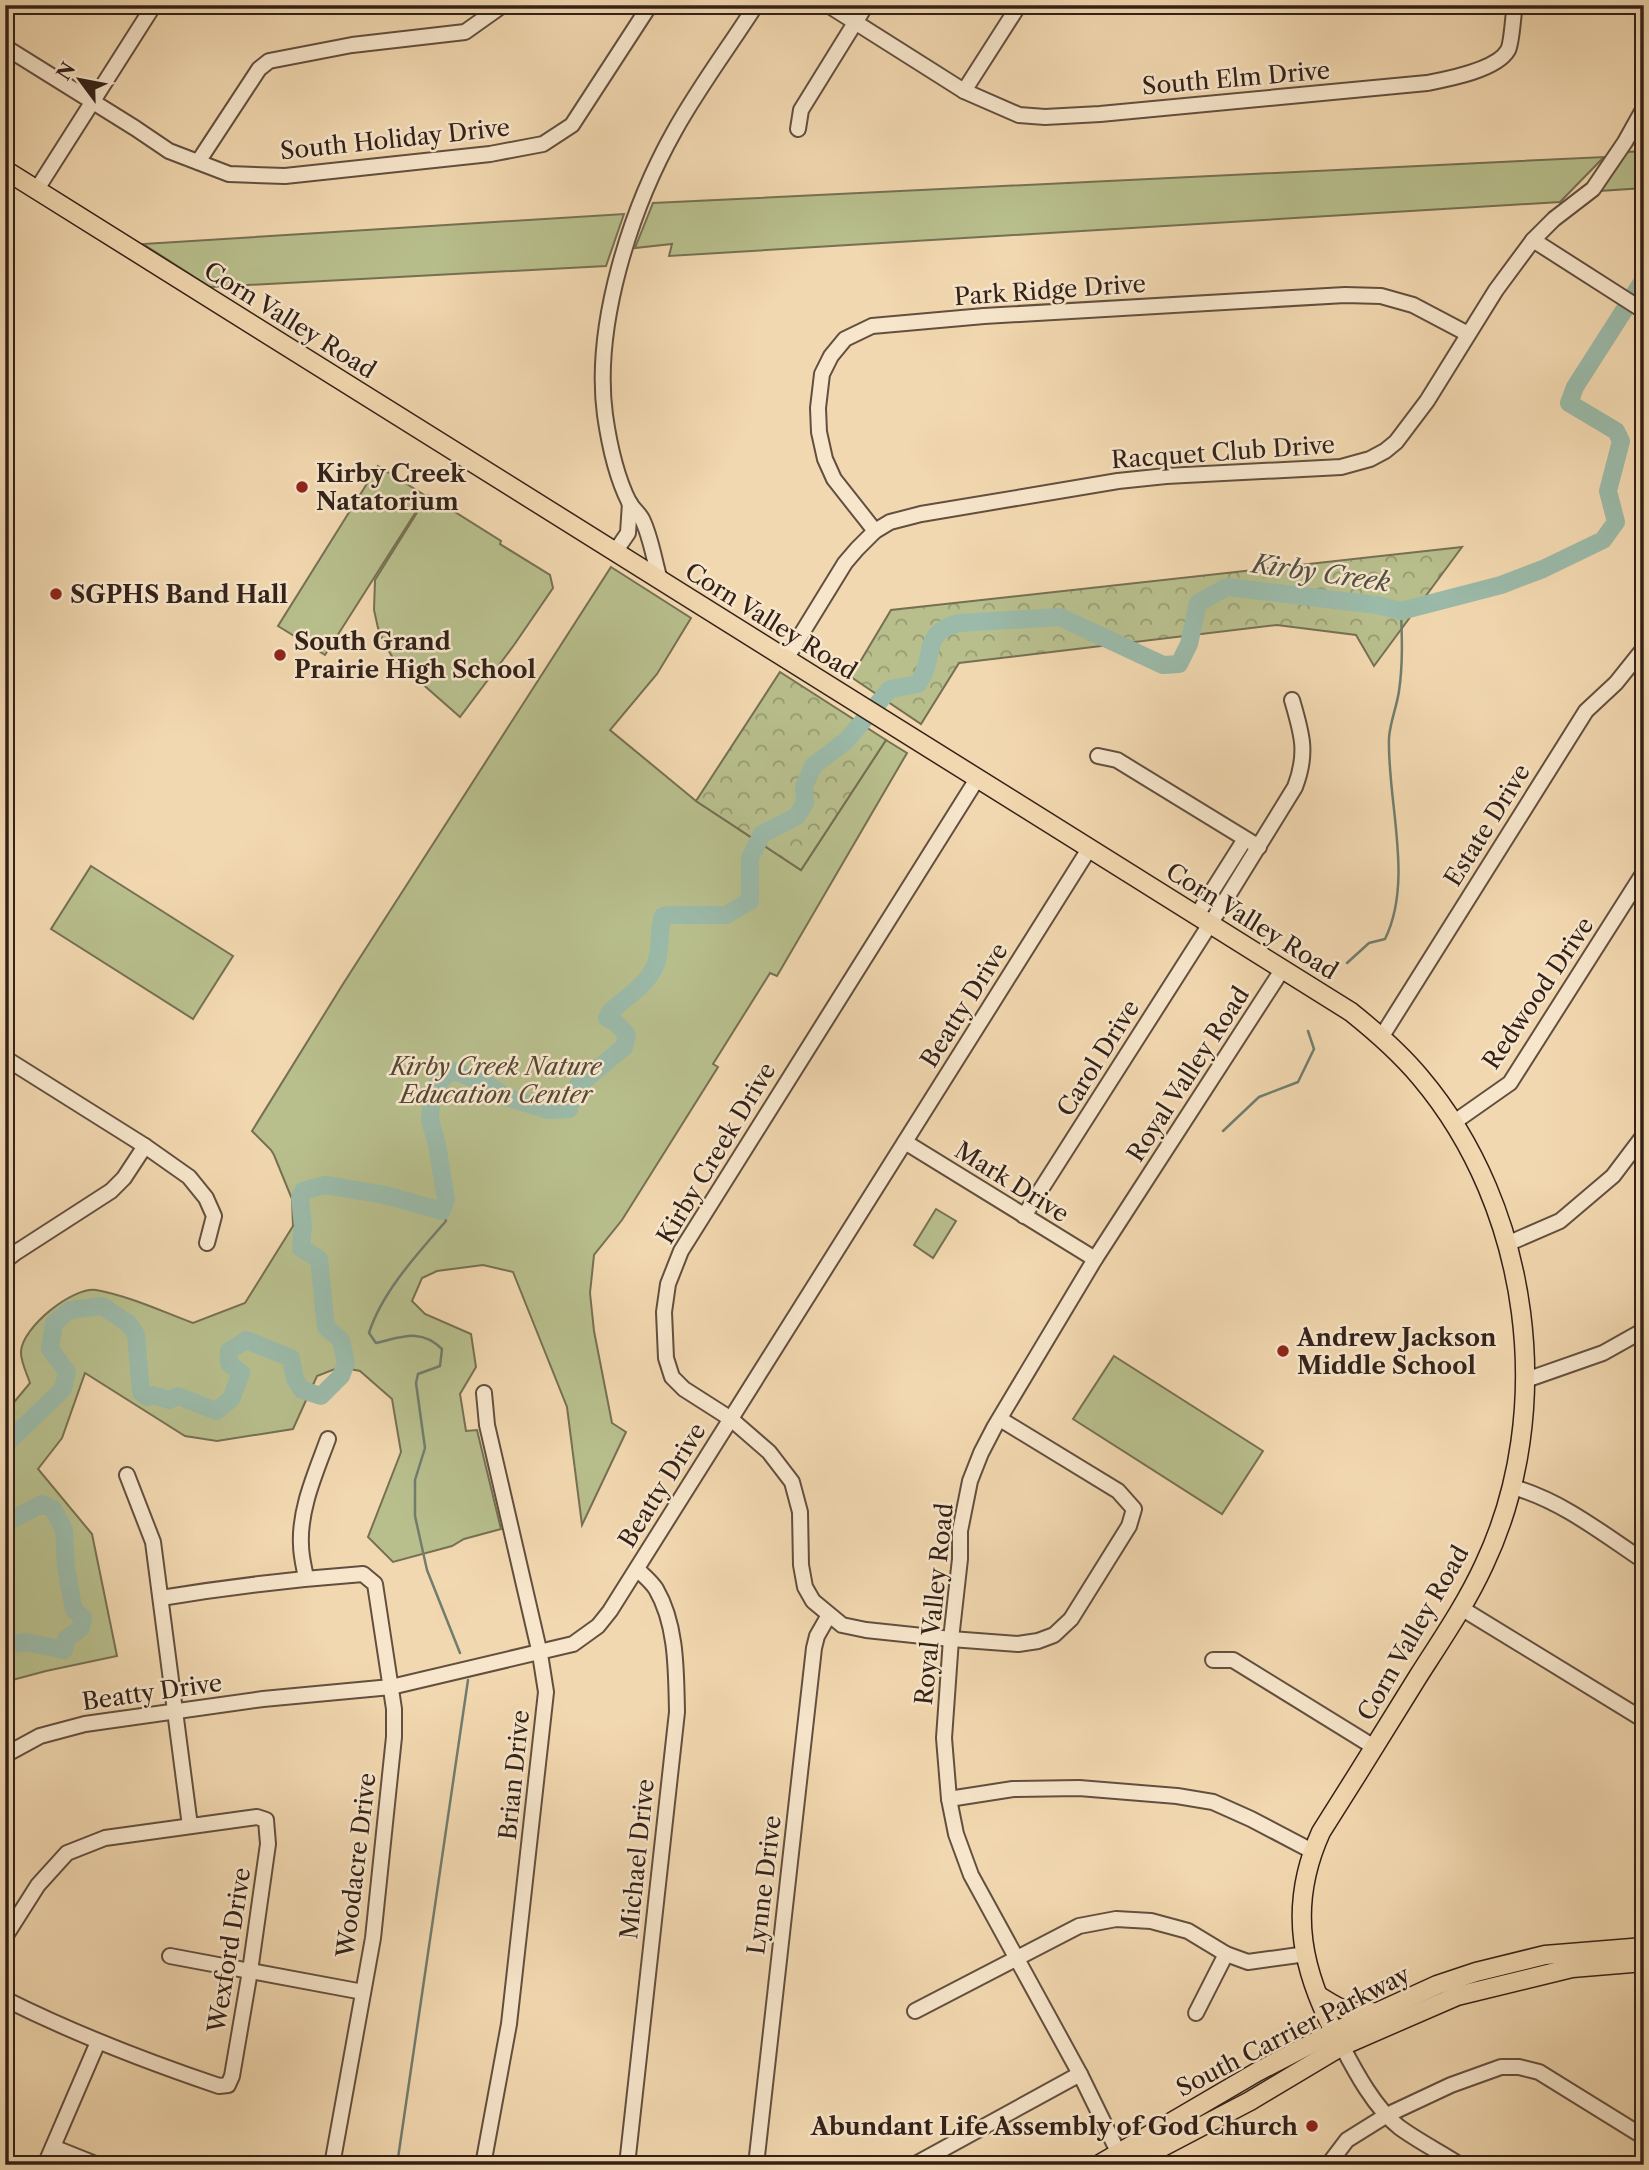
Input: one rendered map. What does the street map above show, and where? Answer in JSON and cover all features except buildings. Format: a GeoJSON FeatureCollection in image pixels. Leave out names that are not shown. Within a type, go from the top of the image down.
{"type":"FeatureCollection","features":[{"type":"Feature","properties":{"kind":"main road","name":"Corn Valley Road"},"geometry":{"type":"LineString","coordinates":[[5,170],[1351,1012],[1381,1036],[1421,1078],[1453,1123],[1482,1177],[1507,1244],[1521,1303],[1526,1380],[1522,1441],[1513,1488],[1484,1565],[1461,1608],[1321,1832],[1312,1851],[1302,1895],[1301,1923],[1311,1976],[1338,2039]]}},
{"type":"Feature","properties":{"kind":"main road","name":"South Carrier Parkway"},"geometry":{"type":"LineString","coordinates":[[1098,2165],[1124,2161],[1250,2101],[1380,2012],[1437,1985],[1545,1955],[1644,1947]]}},
{"type":"Feature","properties":{"kind":"main road","name":"South Carrier Parkway"},"geometry":{"type":"LineString","coordinates":[[1338,2039],[1457,1996],[1572,1968],[1644,1962]]}},
{"type":"Feature","properties":{"kind":"main road"},"geometry":{"type":"LineString","coordinates":[[1319,1996],[1340,2010],[1380,2012]]}},
{"type":"Feature","properties":{"kind":"street"},"geometry":{"type":"LineString","coordinates":[[37,190],[154,5]]}},
{"type":"Feature","properties":{"kind":"street"},"geometry":{"type":"LineString","coordinates":[[198,162],[259,69],[269,61],[352,45],[465,32],[503,5]]}},
{"type":"Feature","properties":{"kind":"street","name":"South Holiday Drive"},"geometry":{"type":"LineString","coordinates":[[5,47],[169,151],[229,174],[285,176],[490,154],[543,144],[572,125],[650,5]]}},
{"type":"Feature","properties":{"kind":"street"},"geometry":{"type":"LineString","coordinates":[[660,580],[641,518],[630,503],[616,466],[608,429],[603,376],[607,325],[620,263],[646,187],[675,130],[756,5]]}},
{"type":"Feature","properties":{"kind":"street","name":"South Elm Drive"},"geometry":{"type":"LineString","coordinates":[[828,5],[964,91],[1019,116],[1045,117],[1427,83],[1464,75],[1492,64],[1508,49],[1514,5]]}},
{"type":"Feature","properties":{"kind":"street"},"geometry":{"type":"LineString","coordinates":[[798,129],[801,110],[866,5]]}},
{"type":"Feature","properties":{"kind":"street"},"geometry":{"type":"LineString","coordinates":[[964,91],[1019,5]]}},
{"type":"Feature","properties":{"kind":"street","name":"Racquet Club Drive"},"geometry":{"type":"LineString","coordinates":[[786,659],[845,563],[875,531],[890,522],[921,514],[1118,481],[1341,467],[1385,452],[1396,442],[1427,401],[1496,290],[1533,240],[1592,188],[1625,142],[1644,108]]}},
{"type":"Feature","properties":{"kind":"street"},"geometry":{"type":"LineString","coordinates":[[1533,240],[1644,311]]}},
{"type":"Feature","properties":{"kind":"street","name":"Park Ridge Drive"},"geometry":{"type":"LineString","coordinates":[[875,531],[834,480],[825,459],[819,432],[818,408],[822,374],[831,356],[845,339],[872,326],[984,316],[1345,295],[1381,296],[1413,305],[1468,334]]}},
{"type":"Feature","properties":{"kind":"street"},"geometry":{"type":"LineString","coordinates":[[615,552],[628,533],[630,503]]}},
{"type":"Feature","properties":{"kind":"street","name":"Estate Drive"},"geometry":{"type":"LineString","coordinates":[[1381,1036],[1586,711],[1616,682],[1644,648]]}},
{"type":"Feature","properties":{"kind":"street"},"geometry":{"type":"LineString","coordinates":[[1203,919],[1259,847],[1295,787],[1303,767],[1301,733],[1292,700]]}},
{"type":"Feature","properties":{"kind":"street"},"geometry":{"type":"LineString","coordinates":[[1098,756],[1117,761],[1259,847]]}},
{"type":"Feature","properties":{"kind":"street","name":"Kirby Creek Drive"},"geometry":{"type":"LineString","coordinates":[[977,779],[676,1260],[668,1284],[664,1312],[666,1358],[672,1377],[684,1389],[731,1419],[769,1452],[792,1482],[800,1512],[801,1566],[805,1587],[813,1601],[842,1625],[866,1630],[1018,1644],[1054,1635],[1071,1619],[1129,1526],[1134,1509],[1118,1491],[1000,1419]]}},
{"type":"Feature","properties":{"kind":"street"},"geometry":{"type":"LineString","coordinates":[[1203,919],[1245,839]]}},
{"type":"Feature","properties":{"kind":"street","name":"Beatty Drive"},"geometry":{"type":"LineString","coordinates":[[5,1755],[40,1736],[85,1724],[263,1699],[391,1688],[540,1654],[573,1644],[598,1626],[637,1569],[1090,849]]}},
{"type":"Feature","properties":{"kind":"street","name":"Redwood Drive"},"geometry":{"type":"LineString","coordinates":[[1453,1123],[1510,1083],[1644,872]]}},
{"type":"Feature","properties":{"kind":"street","name":"Carol Drive"},"geometry":{"type":"LineString","coordinates":[[1024,1216],[1203,919]]}},
{"type":"Feature","properties":{"kind":"street","name":"Royal Valley Road"},"geometry":{"type":"LineString","coordinates":[[1124,2161],[1080,2074],[971,1875],[956,1834],[949,1800],[944,1738],[960,1559],[960,1531],[970,1481],[981,1453],[1000,1419],[1095,1259],[1282,970]]}},
{"type":"Feature","properties":{"kind":"street"},"geometry":{"type":"LineString","coordinates":[[5,1058],[145,1146],[189,1177],[205,1198],[214,1216],[207,1242]]}},
{"type":"Feature","properties":{"kind":"street"},"geometry":{"type":"LineString","coordinates":[[1507,1244],[1560,1221],[1581,1205],[1613,1176],[1644,1135]]}},
{"type":"Feature","properties":{"kind":"street","name":"Mark Drive"},"geometry":{"type":"LineString","coordinates":[[905,1142],[1095,1259]]}},
{"type":"Feature","properties":{"kind":"street"},"geometry":{"type":"LineString","coordinates":[[5,1261],[111,1191],[124,1178],[145,1146]]}},
{"type":"Feature","properties":{"kind":"street"},"geometry":{"type":"LineString","coordinates":[[1526,1380],[1603,1353],[1644,1330]]}},
{"type":"Feature","properties":{"kind":"street","name":"Brian Drive"},"geometry":{"type":"LineString","coordinates":[[483,2165],[511,2010],[546,1692],[540,1654],[487,1425],[484,1393]]}},
{"type":"Feature","properties":{"kind":"street"},"geometry":{"type":"LineString","coordinates":[[161,1598],[306,1578],[301,1545],[302,1525],[312,1484],[328,1438]]}},
{"type":"Feature","properties":{"kind":"street"},"geometry":{"type":"LineString","coordinates":[[5,1937],[38,1885],[67,1853],[105,1838],[190,1826],[153,1542],[127,1475]]}},
{"type":"Feature","properties":{"kind":"street"},"geometry":{"type":"LineString","coordinates":[[1513,1488],[1535,1493],[1559,1504],[1644,1560]]}},
{"type":"Feature","properties":{"kind":"street","name":"Michael Drive"},"geometry":{"type":"LineString","coordinates":[[627,2165],[677,1712],[676,1660],[666,1612],[655,1587],[637,1569]]}},
{"type":"Feature","properties":{"kind":"street","name":"Woodacre Drive"},"geometry":{"type":"LineString","coordinates":[[306,1578],[363,1574],[374,1584],[394,1709],[394,1737],[373,1938],[332,2165]]}},
{"type":"Feature","properties":{"kind":"street"},"geometry":{"type":"LineString","coordinates":[[1461,1608],[1644,1720]]}},
{"type":"Feature","properties":{"kind":"street","name":"Lynne Drive"},"geometry":{"type":"LineString","coordinates":[[755,2165],[814,1648],[817,1636],[829,1615]]}},
{"type":"Feature","properties":{"kind":"street"},"geometry":{"type":"LineString","coordinates":[[1213,1660],[1233,1660],[1374,1747]]}},
{"type":"Feature","properties":{"kind":"street"},"geometry":{"type":"LineString","coordinates":[[949,1800],[1013,1789],[1079,1788],[1177,1796],[1213,1802],[1312,1851]]}},
{"type":"Feature","properties":{"kind":"street","name":"Wexford Drive"},"geometry":{"type":"LineString","coordinates":[[97,2042],[219,2086],[228,2085],[232,2076],[268,1844],[266,1820],[257,1817],[190,1826]]}},
{"type":"Feature","properties":{"kind":"street"},"geometry":{"type":"LineString","coordinates":[[915,2011],[1079,1926],[1116,1919],[1151,1921],[1188,1931],[1226,1954],[1248,1962],[1306,1954]]}},
{"type":"Feature","properties":{"kind":"street"},"geometry":{"type":"LineString","coordinates":[[1196,2013],[1226,1954]]}},
{"type":"Feature","properties":{"kind":"street"},"geometry":{"type":"LineString","coordinates":[[170,1956],[363,1992]]}},
{"type":"Feature","properties":{"kind":"street"},"geometry":{"type":"LineString","coordinates":[[5,1999],[97,2042],[45,2165]]}},
{"type":"Feature","properties":{"kind":"street","name":"Corn Valley Road"},"geometry":{"type":"LineString","coordinates":[[1338,2039],[1359,2079],[1387,2115],[1398,2126],[1460,2165]]}},
{"type":"Feature","properties":{"kind":"street"},"geometry":{"type":"LineString","coordinates":[[1328,2165],[1347,2140],[1387,2115],[1451,2085],[1501,2067],[1519,2067],[1539,2072],[1644,2137]]}},
{"type":"Feature","properties":{"kind":"street"},"geometry":{"type":"LineString","coordinates":[[914,2165],[1080,2074]]}},
{"type":"Feature","properties":{"kind":"street"},"geometry":{"type":"LineString","coordinates":[[53,2147],[98,2165]]}},
{"type":"Feature","properties":{"kind":"green space"},"geometry":{"type":"Polygon","coordinates":[[[1644,151],[1644,188],[1598,191],[1627,152],[1644,151]]]}},
{"type":"Feature","properties":{"kind":"green space"},"geometry":{"type":"Polygon","coordinates":[[[1604,157],[1560,202],[669,256],[672,244],[635,248],[653,203],[1604,157]]]}},
{"type":"Feature","properties":{"kind":"green space"},"geometry":{"type":"Polygon","coordinates":[[[624,214],[606,266],[210,287],[143,244],[624,214]]]}},
{"type":"Feature","properties":{"kind":"green space"},"geometry":{"type":"Polygon","coordinates":[[[378,466],[426,496],[325,655],[278,626],[378,466]]]}},
{"type":"Feature","properties":{"kind":"green space"},"geometry":{"type":"Polygon","coordinates":[[[428,495],[550,575],[553,588],[460,717],[393,658],[378,628],[374,610],[375,580],[428,495]]]}},
{"type":"Feature","properties":{"kind":"green space"},"geometry":{"type":"Polygon","coordinates":[[[1462,547],[1374,666],[1356,635],[1277,625],[959,663],[921,724],[851,677],[891,610],[1462,547]]]}},
{"type":"Feature","properties":{"kind":"green space","name":"Kirby Creek Nature Education Center"},"geometry":{"type":"Polygon","coordinates":[[[611,567],[691,618],[657,674],[610,730],[696,801],[801,870],[886,740],[907,753],[777,976],[770,973],[713,1064],[718,1067],[622,1220],[594,1255],[590,1293],[594,1331],[612,1423],[626,1432],[582,1525],[567,1407],[513,1272],[483,1265],[437,1271],[422,1278],[412,1301],[425,1314],[471,1334],[476,1367],[460,1394],[466,1431],[477,1430],[501,1529],[393,1562],[368,1537],[401,1452],[392,1399],[360,1371],[340,1367],[317,1376],[293,1429],[217,1441],[185,1436],[85,1373],[62,1438],[38,1469],[92,1534],[117,1656],[5,1682],[5,1413],[30,1383],[21,1355],[24,1341],[50,1310],[86,1291],[96,1290],[121,1296],[193,1323],[245,1303],[293,1226],[292,1199],[274,1155],[252,1131],[343,984],[611,567]]]}},
{"type":"Feature","properties":{"kind":"green space"},"geometry":{"type":"Polygon","coordinates":[[[780,672],[886,740],[801,870],[696,801],[780,672]]]}},
{"type":"Feature","properties":{"kind":"green space"},"geometry":{"type":"Polygon","coordinates":[[[91,866],[233,956],[193,1019],[51,929],[91,866]]]}},
{"type":"Feature","properties":{"kind":"green space"},"geometry":{"type":"Polygon","coordinates":[[[936,1209],[956,1221],[933,1258],[914,1245],[936,1209]]]}},
{"type":"Feature","properties":{"kind":"green space"},"geometry":{"type":"Polygon","coordinates":[[[1114,1356],[1263,1451],[1222,1514],[1073,1419],[1114,1356]]]}},
{"type":"Feature","properties":{"kind":"waterway","name":"Kirby Creek"},"geometry":{"type":"LineString","coordinates":[[5,1445],[63,1389],[67,1372],[50,1349],[54,1323],[70,1310],[102,1306],[129,1324],[136,1335],[141,1392],[147,1397],[153,1395],[169,1400],[178,1396],[216,1411],[231,1399],[241,1373],[229,1363],[229,1351],[246,1340],[291,1358],[295,1379],[302,1390],[321,1396],[341,1376],[346,1363],[341,1340],[326,1327],[319,1259],[301,1248],[303,1226],[300,1198],[303,1191],[325,1185],[385,1195],[442,1211],[446,1199],[430,1120],[432,1090],[451,1070],[484,1082],[506,1097],[548,1110],[569,1109],[576,1087],[624,1047],[627,1035],[615,1022],[607,1018],[610,1012],[638,989],[654,968],[663,916],[726,915],[750,901],[750,858],[762,834],[797,816],[805,803],[804,787],[813,766],[847,740],[890,689],[918,684],[924,674],[933,640],[947,627],[959,623],[1060,617],[1163,665],[1179,664],[1189,644],[1198,603],[1227,587],[1377,605],[1401,611],[1501,585],[1543,569],[1603,540],[1616,522],[1608,491],[1621,441],[1616,431],[1569,403],[1575,387],[1644,279]]}},
{"type":"Feature","properties":{"kind":"waterway"},"geometry":{"type":"LineString","coordinates":[[1347,963],[1369,943],[1385,939],[1398,892],[1389,738],[1400,681],[1401,611]]}},
{"type":"Feature","properties":{"kind":"waterway"},"geometry":{"type":"LineString","coordinates":[[1223,1131],[1259,1097],[1298,1082],[1314,1049],[1308,1031]]}},
{"type":"Feature","properties":{"kind":"waterway"},"geometry":{"type":"LineString","coordinates":[[442,1211],[446,1221],[392,1288],[369,1333],[376,1343],[419,1336],[434,1342],[442,1349],[440,1366],[418,1374],[416,1383],[425,1448],[415,1480],[415,1516],[427,1570],[460,1653]]}},
{"type":"Feature","properties":{"kind":"waterway","name":"Kirby Creek"},"geometry":{"type":"LineString","coordinates":[[5,1523],[42,1504],[53,1509],[64,1530],[66,1567],[73,1606],[83,1618],[81,1628],[66,1639],[64,1650],[26,1642],[5,1645]]}},
{"type":"Feature","properties":{"kind":"waterway"},"geometry":{"type":"LineString","coordinates":[[397,2165],[468,1680]]}},
{"type":"Feature","properties":{"kind":"place","name":"Kirby Creek Natatorium"},"geometry":{"type":"Point","coordinates":[302,487]}},
{"type":"Feature","properties":{"kind":"place","name":"SGPHS Band Hall"},"geometry":{"type":"Point","coordinates":[56,594]}},
{"type":"Feature","properties":{"kind":"place","name":"South Grand Prairie High School"},"geometry":{"type":"Point","coordinates":[280,655]}},
{"type":"Feature","properties":{"kind":"place","name":"Andrew Jackson Middle School"},"geometry":{"type":"Point","coordinates":[1283,1351]}},
{"type":"Feature","properties":{"kind":"place","name":"Abundant Life Assembly of God Church"},"geometry":{"type":"Point","coordinates":[1312,2126]}}]}
